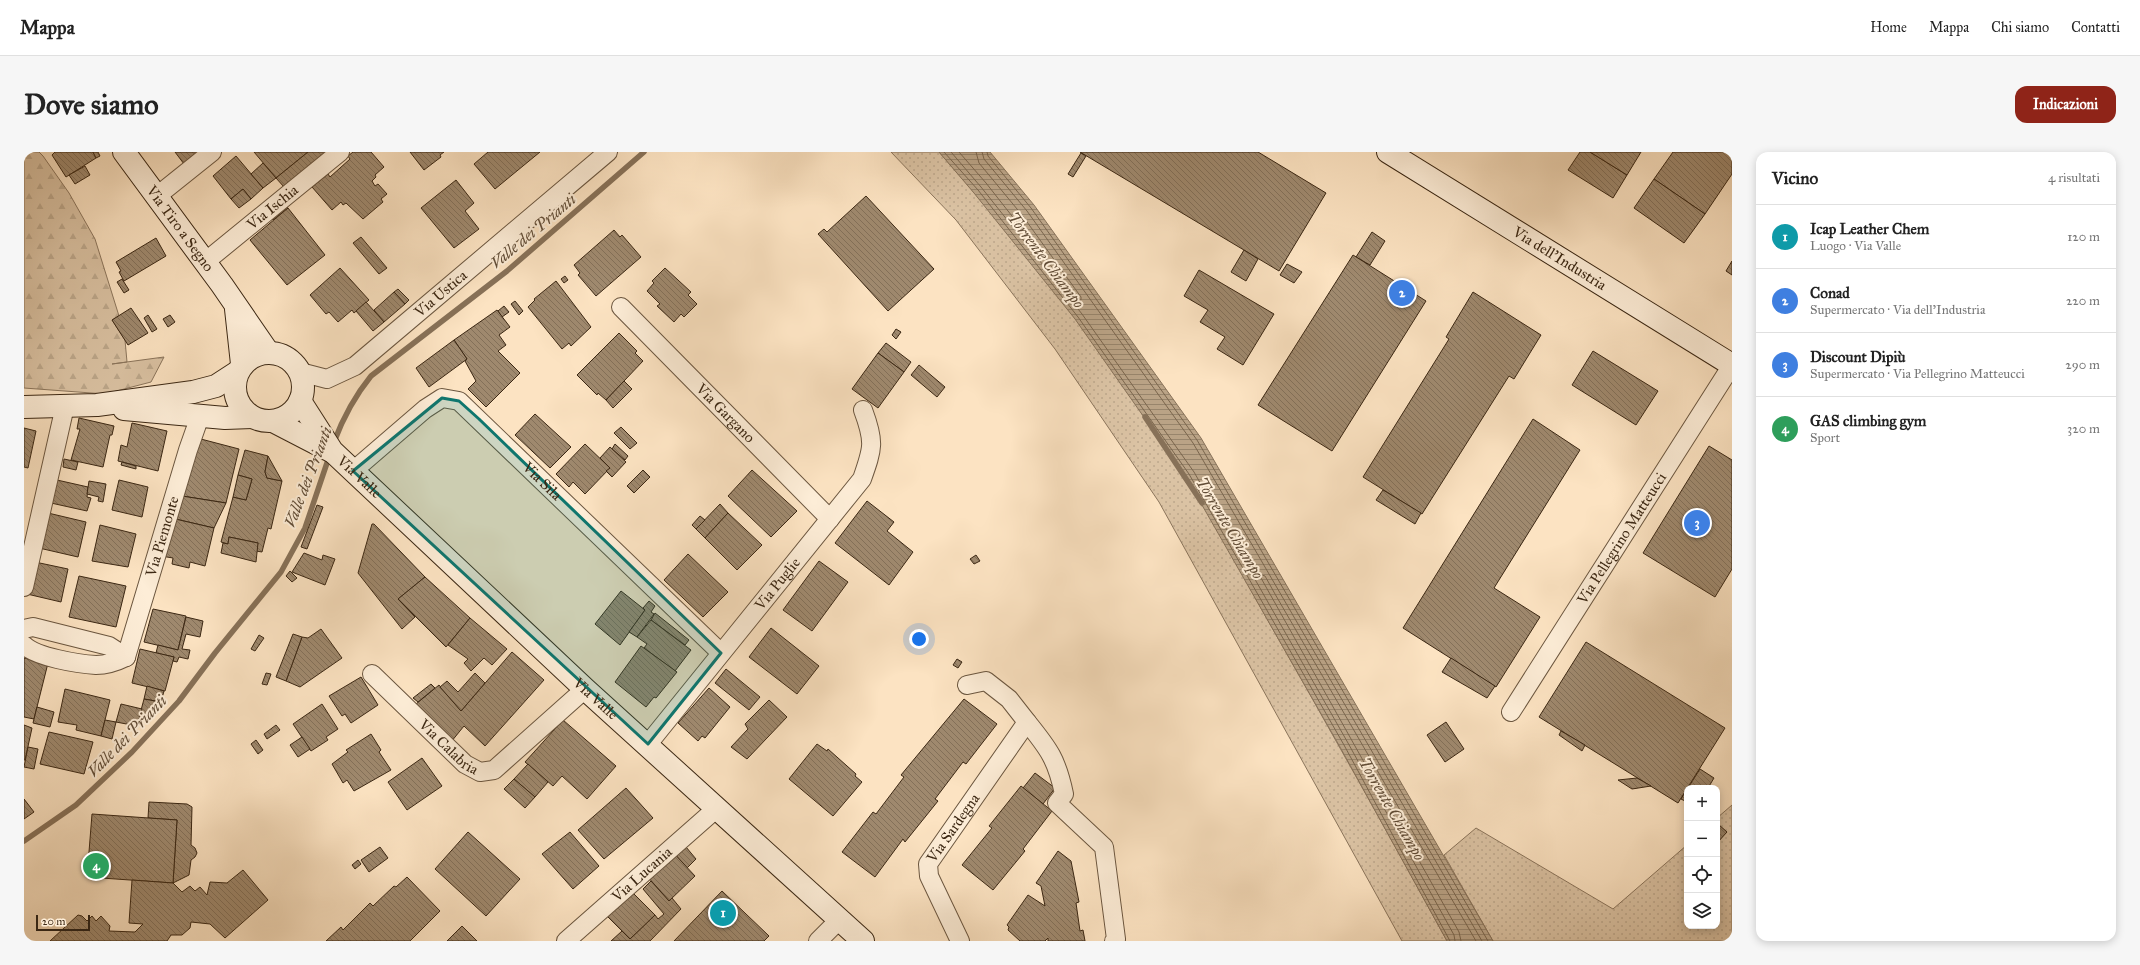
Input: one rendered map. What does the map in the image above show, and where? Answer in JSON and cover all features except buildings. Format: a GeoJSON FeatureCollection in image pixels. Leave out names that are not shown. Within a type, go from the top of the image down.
{"type":"FeatureCollection","features":[{"type":"Feature","properties":{"kind":"main road","name":"Via Tiro a Segno"},"geometry":{"type":"LineString","coordinates":[[124,152],[205,262],[268,352]]}},
{"type":"Feature","properties":{"kind":"main road","name":"Via dell'Industria"},"geometry":{"type":"LineString","coordinates":[[1388,152],[1732,365]]}},
{"type":"Feature","properties":{"kind":"main road","name":"Via Tiro a Segno"},"geometry":{"type":"LineString","coordinates":[[236,306],[239,369]]}},
{"type":"Feature","properties":{"kind":"main road"},"geometry":{"type":"LineString","coordinates":[[24,406],[97,405],[193,392],[216,386],[239,369],[249,358],[268,352],[287,357],[295,364],[300,372],[303,391],[300,401],[294,411],[284,418],[273,421]]}},
{"type":"Feature","properties":{"kind":"main road"},"geometry":{"type":"LineString","coordinates":[[239,369],[234,393],[241,407],[252,417]]}},
{"type":"Feature","properties":{"kind":"main road","name":"Via Valle"},"geometry":{"type":"LineString","coordinates":[[300,401],[332,451],[585,689],[648,744],[863,941]]}},
{"type":"Feature","properties":{"kind":"main road","name":"Via Valle"},"geometry":{"type":"LineString","coordinates":[[97,405],[143,412],[200,416],[252,417],[262,421],[273,421],[332,451]]}},
{"type":"Feature","properties":{"kind":"street"},"geometry":{"type":"LineString","coordinates":[[157,196],[212,152]]}},
{"type":"Feature","properties":{"kind":"street","name":"Via Ischia"},"geometry":{"type":"LineString","coordinates":[[205,262],[340,152]]}},
{"type":"Feature","properties":{"kind":"street","name":"Via Ustica"},"geometry":{"type":"LineString","coordinates":[[300,372],[327,379],[355,366],[608,152]]}},
{"type":"Feature","properties":{"kind":"street","name":"Via Gargano"},"geometry":{"type":"LineString","coordinates":[[621,307],[830,519]]}},
{"type":"Feature","properties":{"kind":"street","name":"Via Pellegrino Matteucci"},"geometry":{"type":"LineString","coordinates":[[1511,712],[1732,365]]}},
{"type":"Feature","properties":{"kind":"street","name":"Via Sila"},"geometry":{"type":"LineString","coordinates":[[353,471],[425,409],[442,398],[459,401],[721,653]]}},
{"type":"Feature","properties":{"kind":"street"},"geometry":{"type":"LineString","coordinates":[[24,588],[65,406]]}},
{"type":"Feature","properties":{"kind":"street","name":"Via Puglie"},"geometry":{"type":"LineString","coordinates":[[648,744],[862,479],[872,452],[871,431],[863,410]]}},
{"type":"Feature","properties":{"kind":"street","name":"Via Piemonte"},"geometry":{"type":"LineString","coordinates":[[126,657],[188,450],[200,416]]}},
{"type":"Feature","properties":{"kind":"street"},"geometry":{"type":"LineString","coordinates":[[24,629],[33,627],[109,646],[126,657]]}},
{"type":"Feature","properties":{"kind":"street"},"geometry":{"type":"LineString","coordinates":[[24,645],[28,649],[53,658],[96,665],[114,663],[126,657]]}},
{"type":"Feature","properties":{"kind":"street","name":"Via Calabria"},"geometry":{"type":"LineString","coordinates":[[372,674],[465,764],[480,772],[494,770],[585,689]]}},
{"type":"Feature","properties":{"kind":"street"},"geometry":{"type":"LineString","coordinates":[[967,685],[986,681],[1009,699],[1046,745],[1058,769],[1064,794],[1057,803],[1104,847],[1116,939],[1114,941]]}},
{"type":"Feature","properties":{"kind":"street","name":"Via Sardegna"},"geometry":{"type":"LineString","coordinates":[[960,941],[929,876],[928,864],[1027,722]]}},
{"type":"Feature","properties":{"kind":"street","name":"Via Lucania"},"geometry":{"type":"LineString","coordinates":[[571,940],[717,808]]}},
{"type":"Feature","properties":{"kind":"street"},"geometry":{"type":"LineString","coordinates":[[818,941],[839,920]]}},
{"type":"Feature","properties":{"kind":"highlighted area"},"geometry":{"type":"Polygon","coordinates":[[[442,398],[459,401],[479,419],[721,653],[648,744],[353,471],[442,398]]]}},
{"type":"Feature","properties":{"kind":"green space"},"geometry":{"type":"Polygon","coordinates":[[[24,152],[39,152],[43,156],[69,193],[95,239],[119,316],[112,320],[125,340],[127,362],[164,357],[151,382],[105,394],[24,388],[24,152]]]}},
{"type":"Feature","properties":{"kind":"green space"},"geometry":{"type":"Polygon","coordinates":[[[891,152],[939,152],[1037,269],[1099,350],[1128,391],[1207,510],[1447,941],[1402,941],[1159,502],[1055,349],[956,220],[891,152]]]}},
{"type":"Feature","properties":{"kind":"green space"},"geometry":{"type":"Polygon","coordinates":[[[1732,805],[1732,941],[1493,941],[1444,855],[1476,828],[1613,909],[1684,848],[1684,929],[1720,929],[1720,815],[1732,805]]]}},
{"type":"Feature","properties":{"kind":"water"},"geometry":{"type":"Polygon","coordinates":[[[939,152],[990,152],[1034,205],[1201,438],[1493,941],[1447,941],[1340,747],[1186,477],[1075,319],[974,193],[939,152]]]}},
{"type":"Feature","properties":{"kind":"waterway","name":"Valle dei Prianti"},"geometry":{"type":"LineString","coordinates":[[334,442],[350,408],[359,392],[371,376],[507,271],[644,152]]}},
{"type":"Feature","properties":{"kind":"waterway","name":"Torrente Chiampo"},"geometry":{"type":"LineString","coordinates":[[1145,417],[1202,503]]}},
{"type":"Feature","properties":{"kind":"waterway","name":"Valle dei Prianti"},"geometry":{"type":"LineString","coordinates":[[24,841],[76,805],[132,752],[179,701],[215,653],[281,572],[305,528],[330,454]]}},
{"type":"Feature","properties":{"kind":"place","name":"Conad"},"geometry":{"type":"Point","coordinates":[1402,293]}},
{"type":"Feature","properties":{"kind":"place","name":"Discount Dipiù"},"geometry":{"type":"Point","coordinates":[1697,523]}},
{"type":"Feature","properties":{"kind":"place","name":"GAS climbing gym"},"geometry":{"type":"Point","coordinates":[96,866]}},
{"type":"Feature","properties":{"kind":"place","name":"Icap Leather Chem"},"geometry":{"type":"Point","coordinates":[723,913]}}]}
